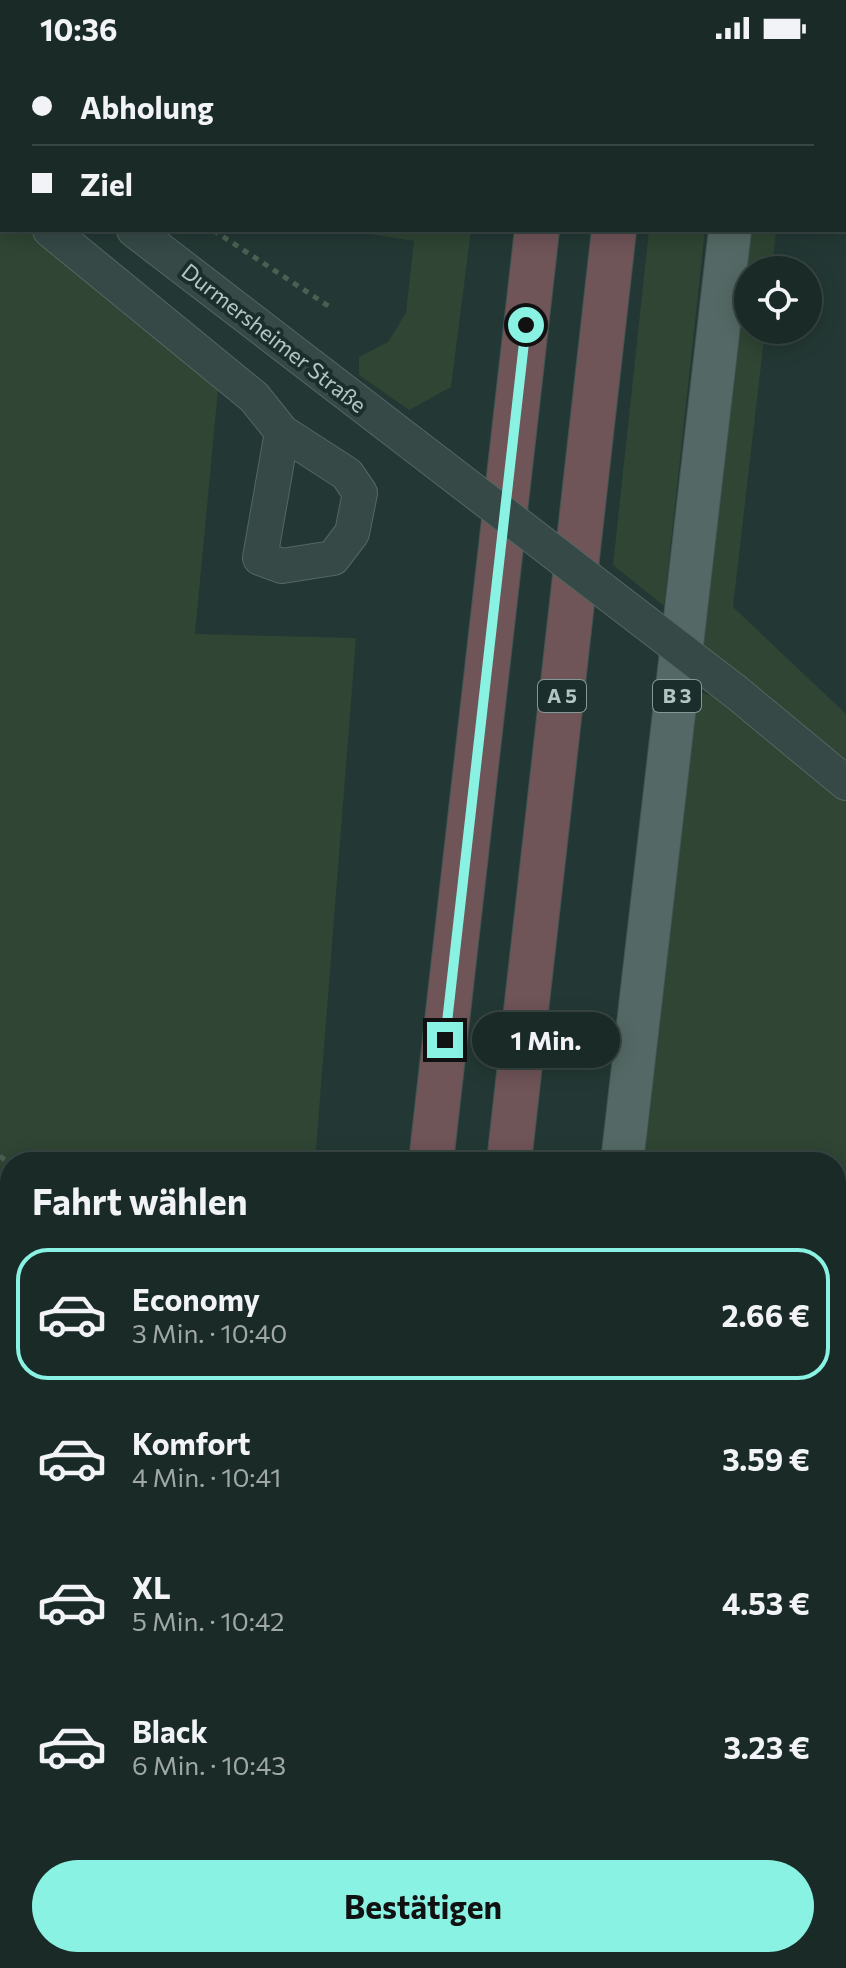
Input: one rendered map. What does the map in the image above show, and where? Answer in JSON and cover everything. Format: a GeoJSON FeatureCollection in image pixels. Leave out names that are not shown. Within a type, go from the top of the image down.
{"type":"FeatureCollection","features":[{"type":"Feature","properties":{"kind":"highway"},"geometry":{"type":"LineString","coordinates":[[432,1152],[537,232]]}},
{"type":"Feature","properties":{"kind":"highway","name":"A 5"},"geometry":{"type":"LineString","coordinates":[[510,1152],[614,232]]}},
{"type":"Feature","properties":{"kind":"main road","name":"B 3"},"geometry":{"type":"LineString","coordinates":[[623,1152],[730,232]]}},
{"type":"Feature","properties":{"kind":"lane"},"geometry":{"type":"LineString","coordinates":[[52,232],[254,397],[282,432]]}},
{"type":"Feature","properties":{"kind":"lane","name":"Durmersheimer Straße"},"geometry":{"type":"LineString","coordinates":[[137,232],[736,692],[846,783]]}},
{"type":"Feature","properties":{"kind":"path"},"geometry":{"type":"LineString","coordinates":[[216,232],[330,307]]}},
{"type":"Feature","properties":{"kind":"green space"},"geometry":{"type":"Polygon","coordinates":[[[0,232],[38,232],[219,379],[195,634],[356,638],[316,1152],[0,1152],[0,232]]]}},
{"type":"Feature","properties":{"kind":"green space"},"geometry":{"type":"Polygon","coordinates":[[[358,232],[471,232],[451,387],[409,410],[359,375],[359,357],[388,342],[406,313],[414,241],[358,232]]]}},
{"type":"Feature","properties":{"kind":"green space"},"geometry":{"type":"Polygon","coordinates":[[[649,232],[705,232],[664,606],[613,565],[649,232]]]}},
{"type":"Feature","properties":{"kind":"green space"},"geometry":{"type":"Polygon","coordinates":[[[746,232],[776,232],[773,256],[743,256],[746,232]]]}},
{"type":"Feature","properties":{"kind":"green space"},"geometry":{"type":"Polygon","coordinates":[[[734,334],[734,344],[763,344],[733,607],[846,714],[846,764],[698,645],[734,334]]]}},
{"type":"Feature","properties":{"kind":"green space"},"geometry":{"type":"Polygon","coordinates":[[[694,690],[722,700],[846,800],[846,1152],[640,1152],[694,690]]]}},
{"type":"Feature","properties":{"kind":"route"},"geometry":{"type":"LineString","coordinates":[[445,1040],[526,325]]}}]}
